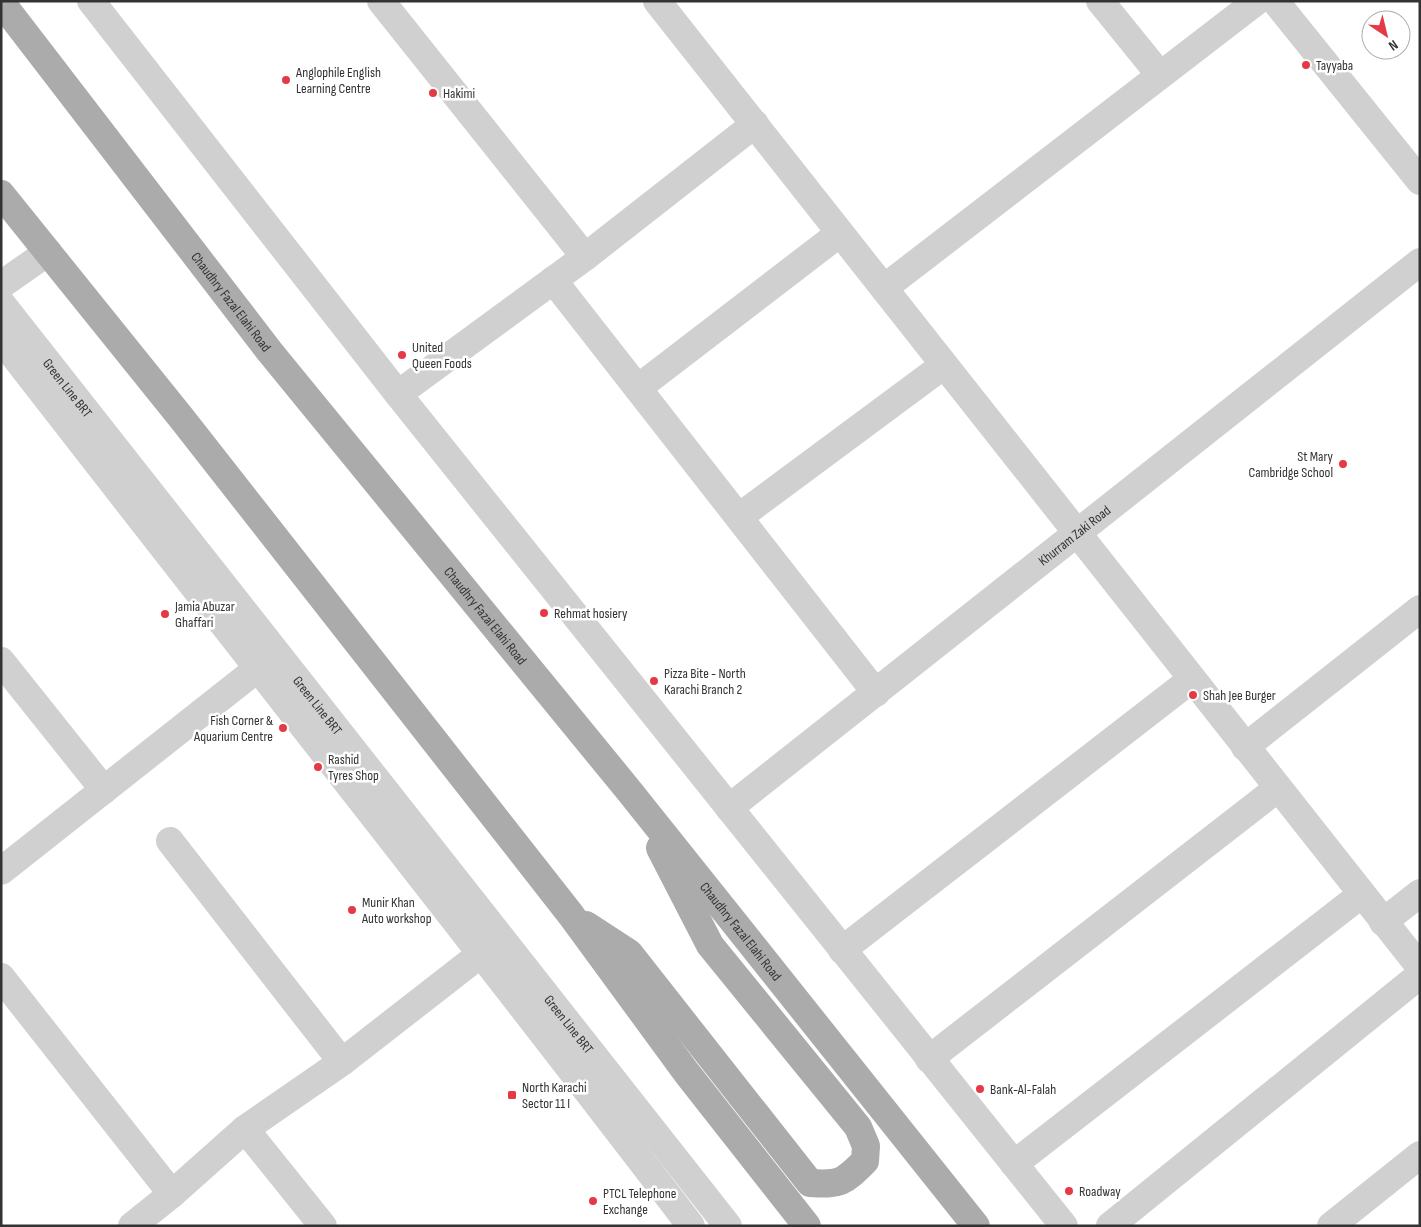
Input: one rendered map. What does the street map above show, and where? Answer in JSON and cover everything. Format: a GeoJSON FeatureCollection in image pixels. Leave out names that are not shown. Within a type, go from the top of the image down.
{"type":"FeatureCollection","features":[{"type":"Feature","properties":{"kind":"main road","name":"Chaudhry Fazal Elahi Road"},"geometry":{"type":"LineString","coordinates":[[1,2],[270,352],[630,792],[976,1226]]}},
{"type":"Feature","properties":{"kind":"main road"},"geometry":{"type":"LineString","coordinates":[[1,194],[184,420],[571,915],[686,1072],[807,1226]]}},
{"type":"Feature","properties":{"kind":"main road"},"geometry":{"type":"LineString","coordinates":[[571,915],[629,953],[810,1183],[836,1185],[853,1174],[865,1161],[866,1146],[858,1127],[710,945],[630,792]]}},
{"type":"Feature","properties":{"kind":"street"},"geometry":{"type":"LineString","coordinates":[[90,1],[398,394],[1064,1226]]}},
{"type":"Feature","properties":{"kind":"street"},"geometry":{"type":"LineString","coordinates":[[380,1],[585,257]]}},
{"type":"Feature","properties":{"kind":"street"},"geometry":{"type":"LineString","coordinates":[[658,1],[1420,967]]}},
{"type":"Feature","properties":{"kind":"street"},"geometry":{"type":"LineString","coordinates":[[1100,1],[1160,75]]}},
{"type":"Feature","properties":{"kind":"street"},"geometry":{"type":"LineString","coordinates":[[884,288],[1257,1]]}},
{"type":"Feature","properties":{"kind":"street"},"geometry":{"type":"LineString","coordinates":[[1275,1],[1420,180]]}},
{"type":"Feature","properties":{"kind":"street"},"geometry":{"type":"LineString","coordinates":[[398,394],[585,257],[755,124]]}},
{"type":"Feature","properties":{"kind":"street"},"geometry":{"type":"LineString","coordinates":[[638,388],[840,233]]}},
{"type":"Feature","properties":{"kind":"street"},"geometry":{"type":"LineString","coordinates":[[1,285],[48,252]]}},
{"type":"Feature","properties":{"kind":"street","name":"Khurram Zaki Road"},"geometry":{"type":"LineString","coordinates":[[729,808],[1420,262]]}},
{"type":"Feature","properties":{"kind":"street"},"geometry":{"type":"LineString","coordinates":[[553,280],[876,693]]}},
{"type":"Feature","properties":{"kind":"street","name":"Green Line BRT"},"geometry":{"type":"LineString","coordinates":[[1,303],[728,1226]]}},
{"type":"Feature","properties":{"kind":"street"},"geometry":{"type":"LineString","coordinates":[[1,339],[257,669],[482,953],[691,1226]]}},
{"type":"Feature","properties":{"kind":"street"},"geometry":{"type":"LineString","coordinates":[[738,517],[944,364]]}},
{"type":"Feature","properties":{"kind":"street"},"geometry":{"type":"LineString","coordinates":[[1245,747],[1420,609]]}},
{"type":"Feature","properties":{"kind":"street"},"geometry":{"type":"LineString","coordinates":[[1,661],[104,790]]}},
{"type":"Feature","properties":{"kind":"street"},"geometry":{"type":"LineString","coordinates":[[1,871],[257,669]]}},
{"type":"Feature","properties":{"kind":"street"},"geometry":{"type":"LineString","coordinates":[[842,950],[1192,679]]}},
{"type":"Feature","properties":{"kind":"street"},"geometry":{"type":"LineString","coordinates":[[929,1059],[1278,788]]}},
{"type":"Feature","properties":{"kind":"street"},"geometry":{"type":"LineString","coordinates":[[170,841],[342,1062]]}},
{"type":"Feature","properties":{"kind":"street"},"geometry":{"type":"LineString","coordinates":[[1383,922],[1420,893]]}},
{"type":"Feature","properties":{"kind":"street"},"geometry":{"type":"LineString","coordinates":[[1014,1164],[1362,894]]}},
{"type":"Feature","properties":{"kind":"street"},"geometry":{"type":"LineString","coordinates":[[132,1226],[172,1194],[245,1129],[342,1062],[482,953]]}},
{"type":"Feature","properties":{"kind":"street"},"geometry":{"type":"LineString","coordinates":[[1110,1226],[1420,975]]}},
{"type":"Feature","properties":{"kind":"street"},"geometry":{"type":"LineString","coordinates":[[1,977],[172,1194]]}},
{"type":"Feature","properties":{"kind":"street"},"geometry":{"type":"LineString","coordinates":[[245,1129],[323,1226]]}},
{"type":"Feature","properties":{"kind":"street"},"geometry":{"type":"LineString","coordinates":[[1331,1226],[1420,1155]]}},
{"type":"Feature","properties":{"kind":"place","name":"Tayyaba"},"geometry":{"type":"Point","coordinates":[1306,65]}},
{"type":"Feature","properties":{"kind":"place","name":"Anglophile English Learning Centre"},"geometry":{"type":"Point","coordinates":[286,80]}},
{"type":"Feature","properties":{"kind":"place","name":"Hakimi"},"geometry":{"type":"Point","coordinates":[433,93]}},
{"type":"Feature","properties":{"kind":"place","name":"United Queen Foods"},"geometry":{"type":"Point","coordinates":[402,355]}},
{"type":"Feature","properties":{"kind":"place","name":"St Mary Cambridge School"},"geometry":{"type":"Point","coordinates":[1343,464]}},
{"type":"Feature","properties":{"kind":"place","name":"Rehmat hosiery"},"geometry":{"type":"Point","coordinates":[544,613]}},
{"type":"Feature","properties":{"kind":"place","name":"Jamia Abuzar Ghaffari"},"geometry":{"type":"Point","coordinates":[165,614]}},
{"type":"Feature","properties":{"kind":"place","name":"Pizza Bite - North Karachi Branch 2"},"geometry":{"type":"Point","coordinates":[654,681]}},
{"type":"Feature","properties":{"kind":"place","name":"Shah Jee Burger"},"geometry":{"type":"Point","coordinates":[1193,695]}},
{"type":"Feature","properties":{"kind":"place","name":"Fish Corner & Aquarium Centre"},"geometry":{"type":"Point","coordinates":[283,728]}},
{"type":"Feature","properties":{"kind":"place","name":"Rashid Tyres Shop"},"geometry":{"type":"Point","coordinates":[318,767]}},
{"type":"Feature","properties":{"kind":"place","name":"Munir Khan Auto workshop"},"geometry":{"type":"Point","coordinates":[352,910]}},
{"type":"Feature","properties":{"kind":"place","name":"Bank-Al-Falah"},"geometry":{"type":"Point","coordinates":[980,1089]}},
{"type":"Feature","properties":{"kind":"place","name":"North Karachi Sector 11 I"},"geometry":{"type":"Point","coordinates":[512,1095]}},
{"type":"Feature","properties":{"kind":"place","name":"Roadway"},"geometry":{"type":"Point","coordinates":[1069,1191]}},
{"type":"Feature","properties":{"kind":"place","name":"PTCL Telephone Exchange"},"geometry":{"type":"Point","coordinates":[593,1201]}}]}
